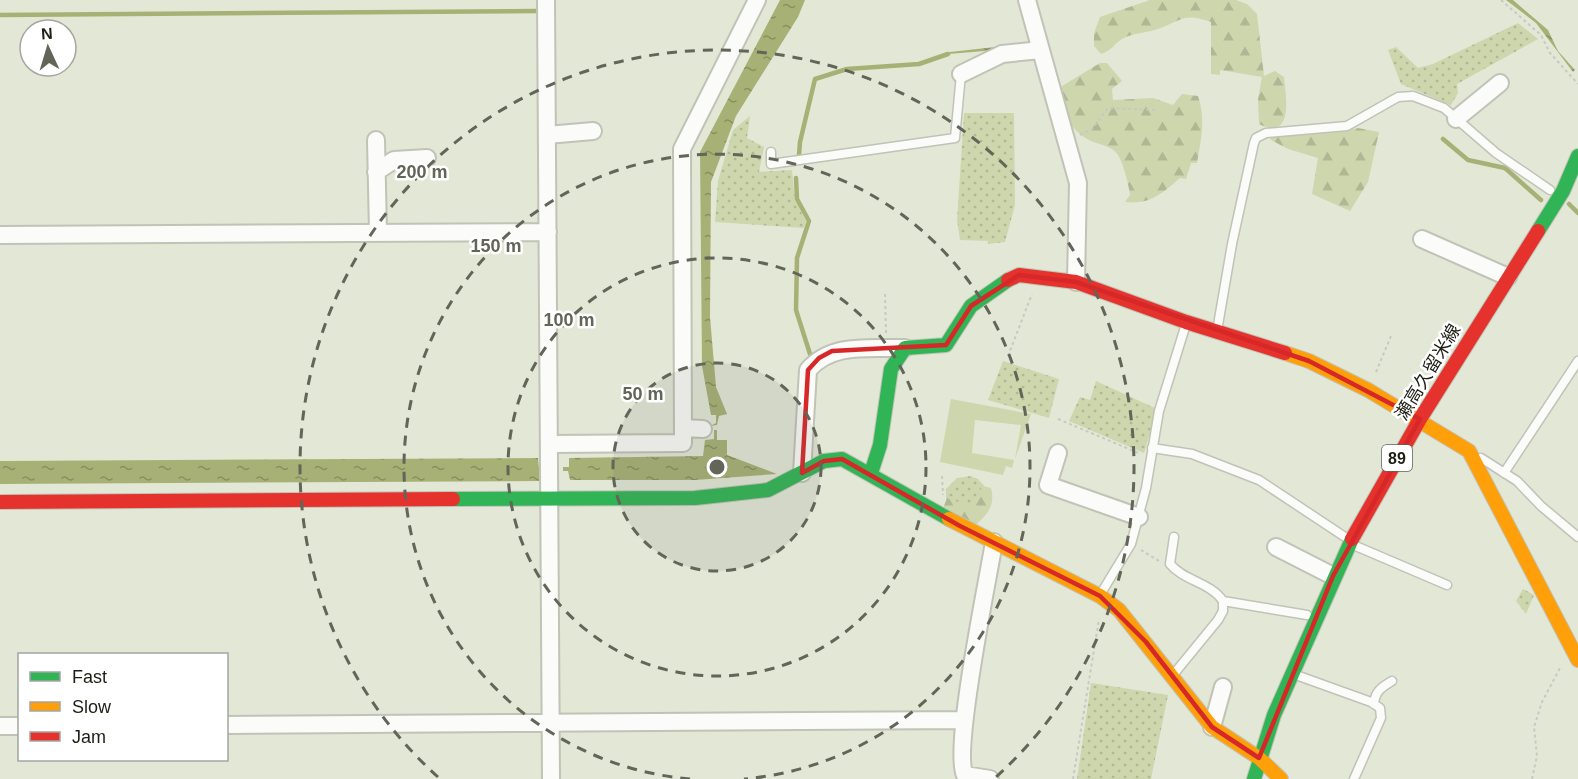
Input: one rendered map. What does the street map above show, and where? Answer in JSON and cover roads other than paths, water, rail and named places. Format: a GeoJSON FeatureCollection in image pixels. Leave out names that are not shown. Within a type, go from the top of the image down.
{"type":"FeatureCollection","features":[{"type":"Feature","properties":{"kind":"street"},"geometry":{"type":"LineString","coordinates":[[546,0],[551,779]]}},
{"type":"Feature","properties":{"kind":"street"},"geometry":{"type":"LineString","coordinates":[[550,444],[683,443],[682,149],[757,0]]}},
{"type":"Feature","properties":{"kind":"street"},"geometry":{"type":"LineString","coordinates":[[1027,0],[1078,183],[1076,282]]}},
{"type":"Feature","properties":{"kind":"street"},"geometry":{"type":"LineString","coordinates":[[961,74],[1002,54],[1041,50]]}},
{"type":"Feature","properties":{"kind":"street"},"geometry":{"type":"LineString","coordinates":[[1456,118],[1500,83]]}},
{"type":"Feature","properties":{"kind":"street"},"geometry":{"type":"LineString","coordinates":[[547,135],[593,131]]}},
{"type":"Feature","properties":{"kind":"street"},"geometry":{"type":"LineString","coordinates":[[376,140],[378,233]]}},
{"type":"Feature","properties":{"kind":"street","name":"瀬高久留米線"},"geometry":{"type":"LineString","coordinates":[[1254,779],[1259,758],[1348,540],[1420,419],[1563,191],[1578,156]]}},
{"type":"Feature","properties":{"kind":"street"},"geometry":{"type":"LineString","coordinates":[[376,172],[394,160],[427,158]]}},
{"type":"Feature","properties":{"kind":"street"},"geometry":{"type":"LineString","coordinates":[[0,235],[548,232]]}},
{"type":"Feature","properties":{"kind":"street"},"geometry":{"type":"LineString","coordinates":[[1422,239],[1508,277]]}},
{"type":"Feature","properties":{"kind":"street"},"geometry":{"type":"LineString","coordinates":[[802,473],[808,370],[819,358],[832,351],[946,345],[971,306],[998,285],[1019,275],[1076,282],[1186,322],[1309,361],[1420,419],[1469,451],[1572,651]]}},
{"type":"Feature","properties":{"kind":"street"},"geometry":{"type":"LineString","coordinates":[[871,473],[880,445],[891,369],[905,348]]}},
{"type":"Feature","properties":{"kind":"street"},"geometry":{"type":"LineString","coordinates":[[683,428],[703,429]]}},
{"type":"Feature","properties":{"kind":"street"},"geometry":{"type":"LineString","coordinates":[[1058,453],[1048,485],[1139,517]]}},
{"type":"Feature","properties":{"kind":"street"},"geometry":{"type":"LineString","coordinates":[[0,502],[695,498],[768,490],[824,461],[842,459],[871,473],[960,526],[1101,597],[1119,610],[1212,727],[1259,758],[1281,779]]}},
{"type":"Feature","properties":{"kind":"street"},"geometry":{"type":"LineString","coordinates":[[990,779],[965,775],[961,768],[964,720],[994,542]]}},
{"type":"Feature","properties":{"kind":"street"},"geometry":{"type":"LineString","coordinates":[[1276,547],[1333,576]]}},
{"type":"Feature","properties":{"kind":"street"},"geometry":{"type":"LineString","coordinates":[[1212,727],[1223,687]]}},
{"type":"Feature","properties":{"kind":"street"},"geometry":{"type":"LineString","coordinates":[[228,724],[964,720]]}},
{"type":"Feature","properties":{"kind":"street"},"geometry":{"type":"LineString","coordinates":[[0,726],[18,726]]}},
{"type":"Feature","properties":{"kind":"lane"},"geometry":{"type":"LineString","coordinates":[[771,152],[771,164],[955,138],[961,74]]}},
{"type":"Feature","properties":{"kind":"lane"},"geometry":{"type":"LineString","coordinates":[[1217,332],[1232,244],[1256,138],[1266,134],[1347,126],[1398,97],[1413,96],[1432,103],[1456,118],[1496,153],[1550,190]]}},
{"type":"Feature","properties":{"kind":"lane"},"geometry":{"type":"LineString","coordinates":[[1101,597],[1131,544],[1139,517],[1159,411],[1186,322]]}},
{"type":"Feature","properties":{"kind":"lane"},"geometry":{"type":"LineString","coordinates":[[1504,473],[1578,361]]}},
{"type":"Feature","properties":{"kind":"lane"},"geometry":{"type":"LineString","coordinates":[[1469,451],[1517,480],[1540,506],[1578,537]]}},
{"type":"Feature","properties":{"kind":"lane"},"geometry":{"type":"LineString","coordinates":[[1151,453],[1192,454],[1259,480],[1348,540],[1447,585]]}},
{"type":"Feature","properties":{"kind":"lane"},"geometry":{"type":"LineString","coordinates":[[1174,537],[1170,564],[1176,571],[1210,588],[1223,601],[1307,615]]}},
{"type":"Feature","properties":{"kind":"lane"},"geometry":{"type":"LineString","coordinates":[[1173,676],[1218,620],[1223,611],[1223,601]]}},
{"type":"Feature","properties":{"kind":"lane"},"geometry":{"type":"LineString","coordinates":[[1572,651],[1578,631]]}},
{"type":"Feature","properties":{"kind":"lane"},"geometry":{"type":"LineString","coordinates":[[1293,674],[1380,708],[1381,718],[1354,779]]}},
{"type":"Feature","properties":{"kind":"lane"},"geometry":{"type":"LineString","coordinates":[[1374,704],[1380,688],[1392,681]]}},
{"type":"Feature","properties":{"kind":"water"},"geometry":{"type":"Polygon","coordinates":[[[780,0],[805,0],[798,17],[736,116],[711,182],[710,317],[716,387],[727,414],[719,416],[717,425],[710,426],[716,423],[716,415],[711,415],[702,366],[700,152],[780,0]]]}},
{"type":"Feature","properties":{"kind":"water"},"geometry":{"type":"Polygon","coordinates":[[[1506,0],[1513,0],[1548,30],[1558,51],[1575,70],[1573,72],[1536,23],[1506,0]]]}},
{"type":"Feature","properties":{"kind":"water"},"geometry":{"type":"Polygon","coordinates":[[[995,47],[997,50],[948,54],[950,52],[995,47]]]}},
{"type":"Feature","properties":{"kind":"water"},"geometry":{"type":"Polygon","coordinates":[[[714,430],[717,430],[717,440],[727,440],[727,455],[777,474],[695,480],[570,480],[568,471],[563,471],[563,467],[569,467],[569,458],[703,456],[705,440],[714,439],[714,430]]]}},
{"type":"Feature","properties":{"kind":"water"},"geometry":{"type":"Polygon","coordinates":[[[538,458],[539,468],[542,468],[542,472],[539,472],[539,481],[0,484],[0,461],[538,458]]]}},
{"type":"Feature","properties":{"kind":"waterway"},"geometry":{"type":"LineString","coordinates":[[0,15],[537,11]]}},
{"type":"Feature","properties":{"kind":"waterway"},"geometry":{"type":"LineString","coordinates":[[799,155],[815,79],[847,69],[919,64],[948,54]]}},
{"type":"Feature","properties":{"kind":"waterway"},"geometry":{"type":"LineString","coordinates":[[1443,139],[1468,160],[1505,168],[1541,200]]}},
{"type":"Feature","properties":{"kind":"waterway"},"geometry":{"type":"LineString","coordinates":[[796,178],[797,199],[809,221],[797,258],[796,310],[810,354]]}},
{"type":"Feature","properties":{"kind":"waterway"},"geometry":{"type":"LineString","coordinates":[[1569,204],[1578,213]]}}]}
